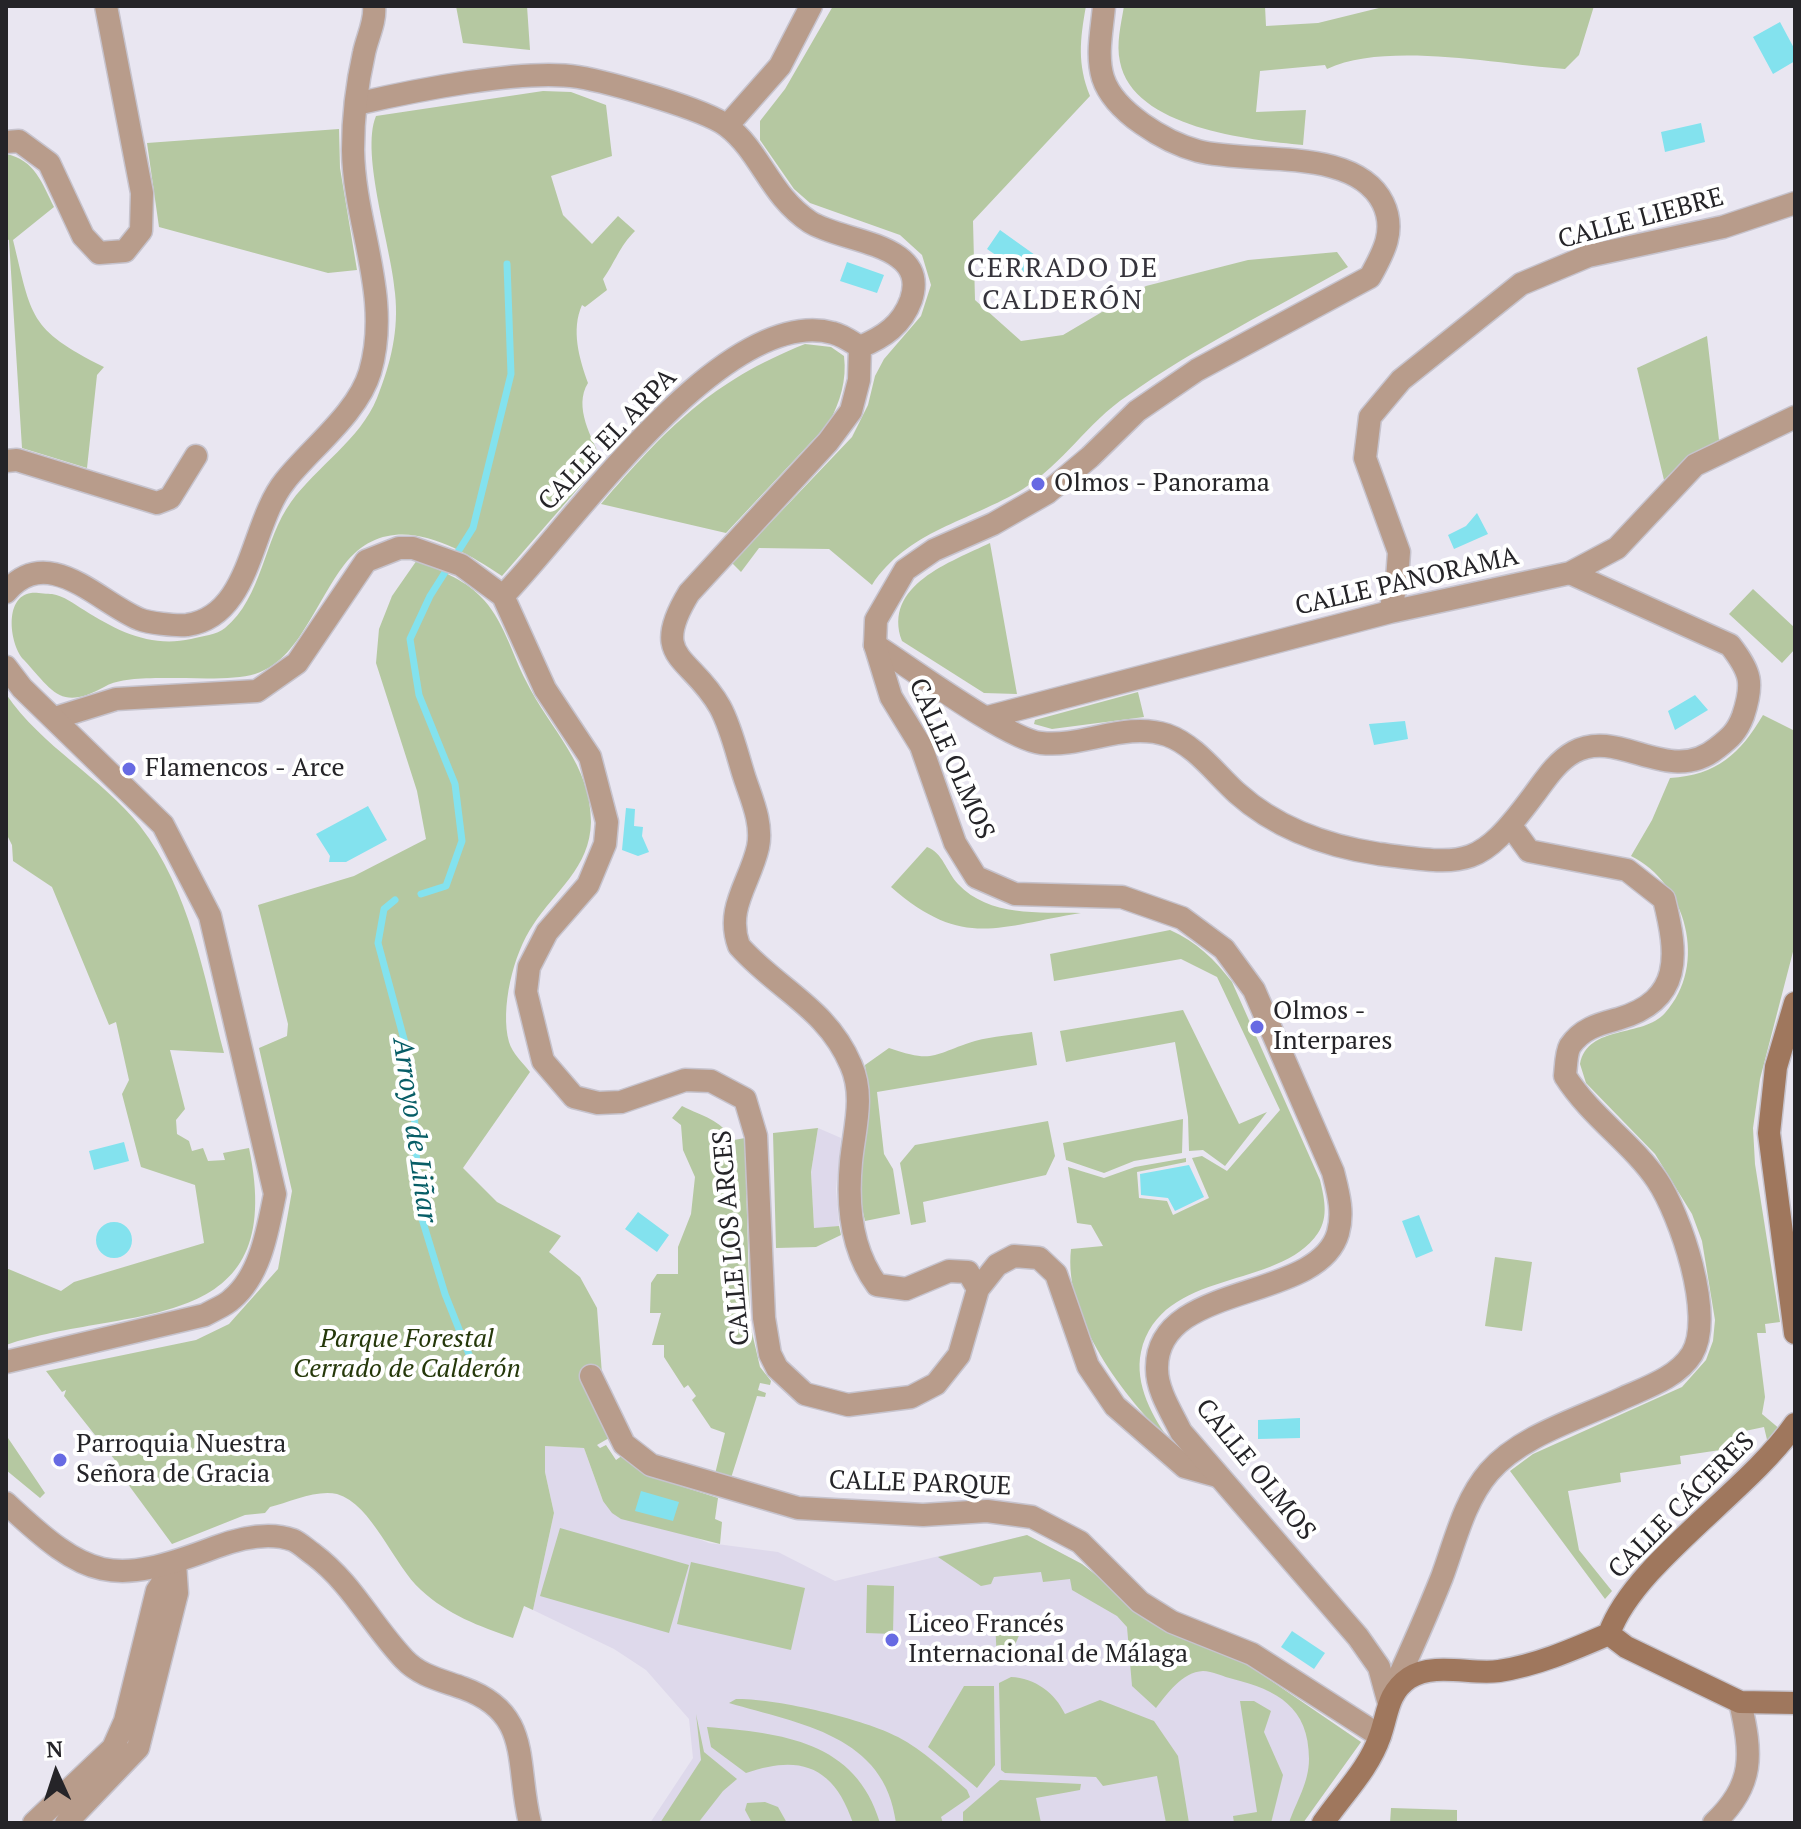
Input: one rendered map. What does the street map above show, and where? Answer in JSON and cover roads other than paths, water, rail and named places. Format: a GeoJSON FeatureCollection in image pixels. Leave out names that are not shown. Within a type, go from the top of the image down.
{"type":"FeatureCollection","features":[{"type":"Feature","properties":{"kind":"main road"},"geometry":{"type":"LineString","coordinates":[[1795,1003],[1776,1067],[1769,1133],[1791,1283],[1795,1333]]}},
{"type":"Feature","properties":{"kind":"main road","name":"CALLE CÁCERES"},"geometry":{"type":"LineString","coordinates":[[1609,1634],[1615,1616],[1646,1577],[1776,1451],[1795,1424]]}},
{"type":"Feature","properties":{"kind":"main road"},"geometry":{"type":"LineString","coordinates":[[1323,1823],[1369,1762],[1380,1736],[1388,1700],[1408,1679],[1425,1671],[1496,1671],[1533,1664],[1609,1634],[1626,1647],[1740,1702],[1795,1703]]}},
{"type":"Feature","properties":{"kind":"street"},"geometry":{"type":"LineString","coordinates":[[6,142],[19,141],[49,163],[83,236],[99,253],[125,251],[141,231],[142,193],[106,6]]}},
{"type":"Feature","properties":{"kind":"street"},"geometry":{"type":"LineString","coordinates":[[6,592],[32,572],[62,575],[140,620],[186,625],[220,613],[235,589],[283,483],[336,427],[370,374],[378,312],[353,150],[356,104],[374,6]]}},
{"type":"Feature","properties":{"kind":"street"},"geometry":{"type":"LineString","coordinates":[[727,126],[780,66],[811,6]]}},
{"type":"Feature","properties":{"kind":"street","name":"CALLE OLMOS"},"geometry":{"type":"LineString","coordinates":[[1104,6],[1099,54],[1104,81],[1119,102],[1153,131],[1197,151],[1352,172],[1375,189],[1390,219],[1386,249],[1370,277],[1197,370],[1137,411],[1047,493],[993,524],[934,550],[905,570],[876,620],[875,645],[891,697],[921,746],[955,843],[976,877],[1015,894],[1122,897],[1182,918],[1224,949],[1254,990],[1333,1172],[1341,1204],[1338,1235],[1317,1261],[1192,1313],[1166,1333],[1157,1368],[1163,1396],[1181,1432],[1358,1637],[1379,1667],[1388,1700]]}},
{"type":"Feature","properties":{"kind":"street"},"geometry":{"type":"LineString","coordinates":[[356,104],[534,75],[578,77],[663,101],[727,126],[782,200],[812,223],[850,239],[888,248],[908,265],[915,286],[906,314],[884,337],[860,347],[859,380],[851,411],[828,442],[689,593],[673,620],[671,635],[675,651],[719,706],[758,817],[758,847],[738,895],[734,916],[739,946],[836,1033],[853,1069],[858,1114],[850,1200],[864,1268],[877,1285],[906,1289],[949,1271],[968,1272],[978,1289]]}},
{"type":"Feature","properties":{"kind":"street","name":"CALLE LIEBRE"},"geometry":{"type":"LineString","coordinates":[[1390,612],[1399,552],[1365,458],[1370,417],[1401,380],[1521,284],[1588,256],[1723,227],[1795,203]]}},
{"type":"Feature","properties":{"kind":"street","name":"CALLE EL ARPA"},"geometry":{"type":"LineString","coordinates":[[498,592],[669,409],[729,362],[773,338],[802,331],[833,333],[860,347]]}},
{"type":"Feature","properties":{"kind":"street","name":"CALLE PANORAMA"},"geometry":{"type":"LineString","coordinates":[[988,717],[1390,612],[1570,573],[1617,548],[1695,465],[1795,417]]}},
{"type":"Feature","properties":{"kind":"street"},"geometry":{"type":"LineString","coordinates":[[6,461],[17,460],[157,503],[170,498],[196,456]]}},
{"type":"Feature","properties":{"kind":"street"},"geometry":{"type":"LineString","coordinates":[[55,718],[116,699],[257,691],[297,663],[366,561],[399,548],[424,550],[461,565],[498,592]]}},
{"type":"Feature","properties":{"kind":"street"},"geometry":{"type":"LineString","coordinates":[[875,645],[988,717],[1039,743],[1073,742],[1136,730],[1168,736],[1197,755],[1273,821],[1343,847],[1446,862],[1479,855],[1511,826],[1555,767],[1574,752],[1592,746],[1613,748],[1658,761],[1701,761],[1737,732],[1752,690],[1744,664],[1730,645],[1570,573]]}},
{"type":"Feature","properties":{"kind":"street","name":"CALLE LOS ARCES"},"geometry":{"type":"LineString","coordinates":[[498,592],[545,689],[590,757],[607,822],[605,844],[588,885],[547,932],[529,967],[526,992],[543,1061],[574,1097],[598,1103],[621,1102],[685,1080],[711,1081],[745,1099],[756,1136],[764,1318],[770,1354],[777,1368],[805,1394],[848,1405],[911,1397],[936,1384],[959,1355],[978,1289],[997,1265],[1014,1256],[1039,1258],[1050,1265],[1088,1366],[1115,1406],[1185,1467],[1217,1476]]}},
{"type":"Feature","properties":{"kind":"street"},"geometry":{"type":"LineString","coordinates":[[6,667],[163,825],[210,916],[275,1194],[261,1250],[234,1298],[205,1315],[6,1362]]}},
{"type":"Feature","properties":{"kind":"street"},"geometry":{"type":"LineString","coordinates":[[1388,1700],[1413,1647],[1469,1502],[1488,1472],[1511,1451],[1671,1376],[1692,1353],[1699,1330],[1698,1306],[1684,1236],[1670,1204],[1656,1179],[1582,1103],[1565,1076],[1569,1047],[1591,1026],[1634,1014],[1657,1001],[1670,982],[1673,962],[1664,899],[1627,870],[1529,851],[1511,826]]}},
{"type":"Feature","properties":{"kind":"street","name":"CALLE PARQUE"},"geometry":{"type":"LineString","coordinates":[[591,1376],[624,1444],[651,1465],[798,1508],[923,1515],[987,1511],[1032,1517],[1080,1542],[1140,1602],[1172,1622],[1252,1654],[1380,1736]]}},
{"type":"Feature","properties":{"kind":"street"},"geometry":{"type":"LineString","coordinates":[[6,1503],[71,1559],[109,1571],[142,1571],[175,1563],[246,1536],[293,1540],[339,1573],[404,1660],[423,1674],[489,1700],[509,1717],[518,1741],[522,1791],[530,1823]]}},
{"type":"Feature","properties":{"kind":"street"},"geometry":{"type":"LineString","coordinates":[[34,1823],[113,1748],[125,1721],[157,1591],[175,1563]]}},
{"type":"Feature","properties":{"kind":"street"},"geometry":{"type":"LineString","coordinates":[[66,1823],[138,1748],[177,1593],[175,1563]]}},
{"type":"Feature","properties":{"kind":"street"},"geometry":{"type":"LineString","coordinates":[[1714,1823],[1735,1803],[1747,1777],[1749,1746],[1740,1702]]}},
{"type":"Feature","properties":{"kind":"water"},"geometry":{"type":"Polygon","coordinates":[[[1780,22],[1795,50],[1795,61],[1773,74],[1753,37],[1780,22]]]}},
{"type":"Feature","properties":{"kind":"water"},"geometry":{"type":"Polygon","coordinates":[[[1701,123],[1705,142],[1665,152],[1661,132],[1701,123]]]}},
{"type":"Feature","properties":{"kind":"water"},"geometry":{"type":"Polygon","coordinates":[[[1000,230],[1042,260],[1041,276],[1029,278],[987,249],[1000,230]]]}},
{"type":"Feature","properties":{"kind":"water"},"geometry":{"type":"Polygon","coordinates":[[[847,262],[884,275],[877,293],[840,281],[847,262]]]}},
{"type":"Feature","properties":{"kind":"water"},"geometry":{"type":"Polygon","coordinates":[[[1477,513],[1488,534],[1454,549],[1448,535],[1466,526],[1477,513]]]}},
{"type":"Feature","properties":{"kind":"water"},"geometry":{"type":"Polygon","coordinates":[[[1695,695],[1708,710],[1675,730],[1668,711],[1695,695]]]}},
{"type":"Feature","properties":{"kind":"water"},"geometry":{"type":"Polygon","coordinates":[[[1405,721],[1408,739],[1374,745],[1369,724],[1405,721]]]}},
{"type":"Feature","properties":{"kind":"water"},"geometry":{"type":"Polygon","coordinates":[[[368,806],[387,840],[346,862],[329,862],[330,856],[316,834],[368,806]]]}},
{"type":"Feature","properties":{"kind":"water"},"geometry":{"type":"Polygon","coordinates":[[[626,808],[635,809],[634,826],[643,827],[642,836],[649,852],[638,856],[622,850],[626,808]]]}},
{"type":"Feature","properties":{"kind":"water"},"geometry":{"type":"Polygon","coordinates":[[[124,1142],[129,1161],[94,1170],[89,1151],[124,1142]]]}},
{"type":"Feature","properties":{"kind":"water"},"geometry":{"type":"Polygon","coordinates":[[[1189,1165],[1204,1197],[1175,1211],[1168,1198],[1141,1195],[1140,1174],[1189,1165]]]}},
{"type":"Feature","properties":{"kind":"water"},"geometry":{"type":"Polygon","coordinates":[[[638,1212],[669,1235],[657,1252],[625,1229],[638,1212]]]}},
{"type":"Feature","properties":{"kind":"water"},"geometry":{"type":"Polygon","coordinates":[[[1419,1215],[1433,1251],[1416,1258],[1402,1221],[1419,1215]]]}},
{"type":"Feature","properties":{"kind":"water"},"geometry":{"type":"Polygon","coordinates":[[[114,1222],[127,1227],[132,1240],[127,1253],[114,1258],[101,1253],[96,1240],[101,1227],[114,1222]]]}},
{"type":"Feature","properties":{"kind":"water"},"geometry":{"type":"Polygon","coordinates":[[[1300,1418],[1300,1438],[1258,1439],[1258,1420],[1300,1418]]]}},
{"type":"Feature","properties":{"kind":"water"},"geometry":{"type":"Polygon","coordinates":[[[641,1491],[679,1502],[673,1521],[635,1511],[641,1491]]]}},
{"type":"Feature","properties":{"kind":"water"},"geometry":{"type":"Polygon","coordinates":[[[1292,1631],[1325,1653],[1314,1669],[1281,1647],[1292,1631]]]}},
{"type":"Feature","properties":{"kind":"waterway","name":"Arroyo de Liñar"},"geometry":{"type":"LineString","coordinates":[[421,894],[446,886],[462,841],[455,784],[419,695],[410,639],[430,596],[473,528],[511,374],[507,264]]}},
{"type":"Feature","properties":{"kind":"waterway","name":"Arroyo de Liñar"},"geometry":{"type":"LineString","coordinates":[[395,900],[384,909],[378,943],[412,1069],[419,1209],[445,1294],[472,1362]]}},
{"type":"Feature","properties":{"kind":"place","name":"Olmos - Panorama"},"geometry":{"type":"Point","coordinates":[1038,484]}},
{"type":"Feature","properties":{"kind":"place","name":"Flamencos - Arce"},"geometry":{"type":"Point","coordinates":[129,769]}},
{"type":"Feature","properties":{"kind":"place","name":"Olmos - Interpares"},"geometry":{"type":"Point","coordinates":[1257,1027]}},
{"type":"Feature","properties":{"kind":"place","name":"Parroquia Nuestra Señora de Gracia"},"geometry":{"type":"Point","coordinates":[60,1460]}},
{"type":"Feature","properties":{"kind":"place","name":"Liceo Francés Internacional de Málaga"},"geometry":{"type":"Point","coordinates":[892,1640]}},
{"type":"Feature","properties":{"kind":"district","name":"CERRADO DE CALDERÓN"},"geometry":{"type":"Point","coordinates":[1063,285]}},
{"type":"Feature","properties":{"kind":"park label","name":"Parque Forestal Cerrado de Calderón"},"geometry":{"type":"Point","coordinates":[407,1355]}}]}
